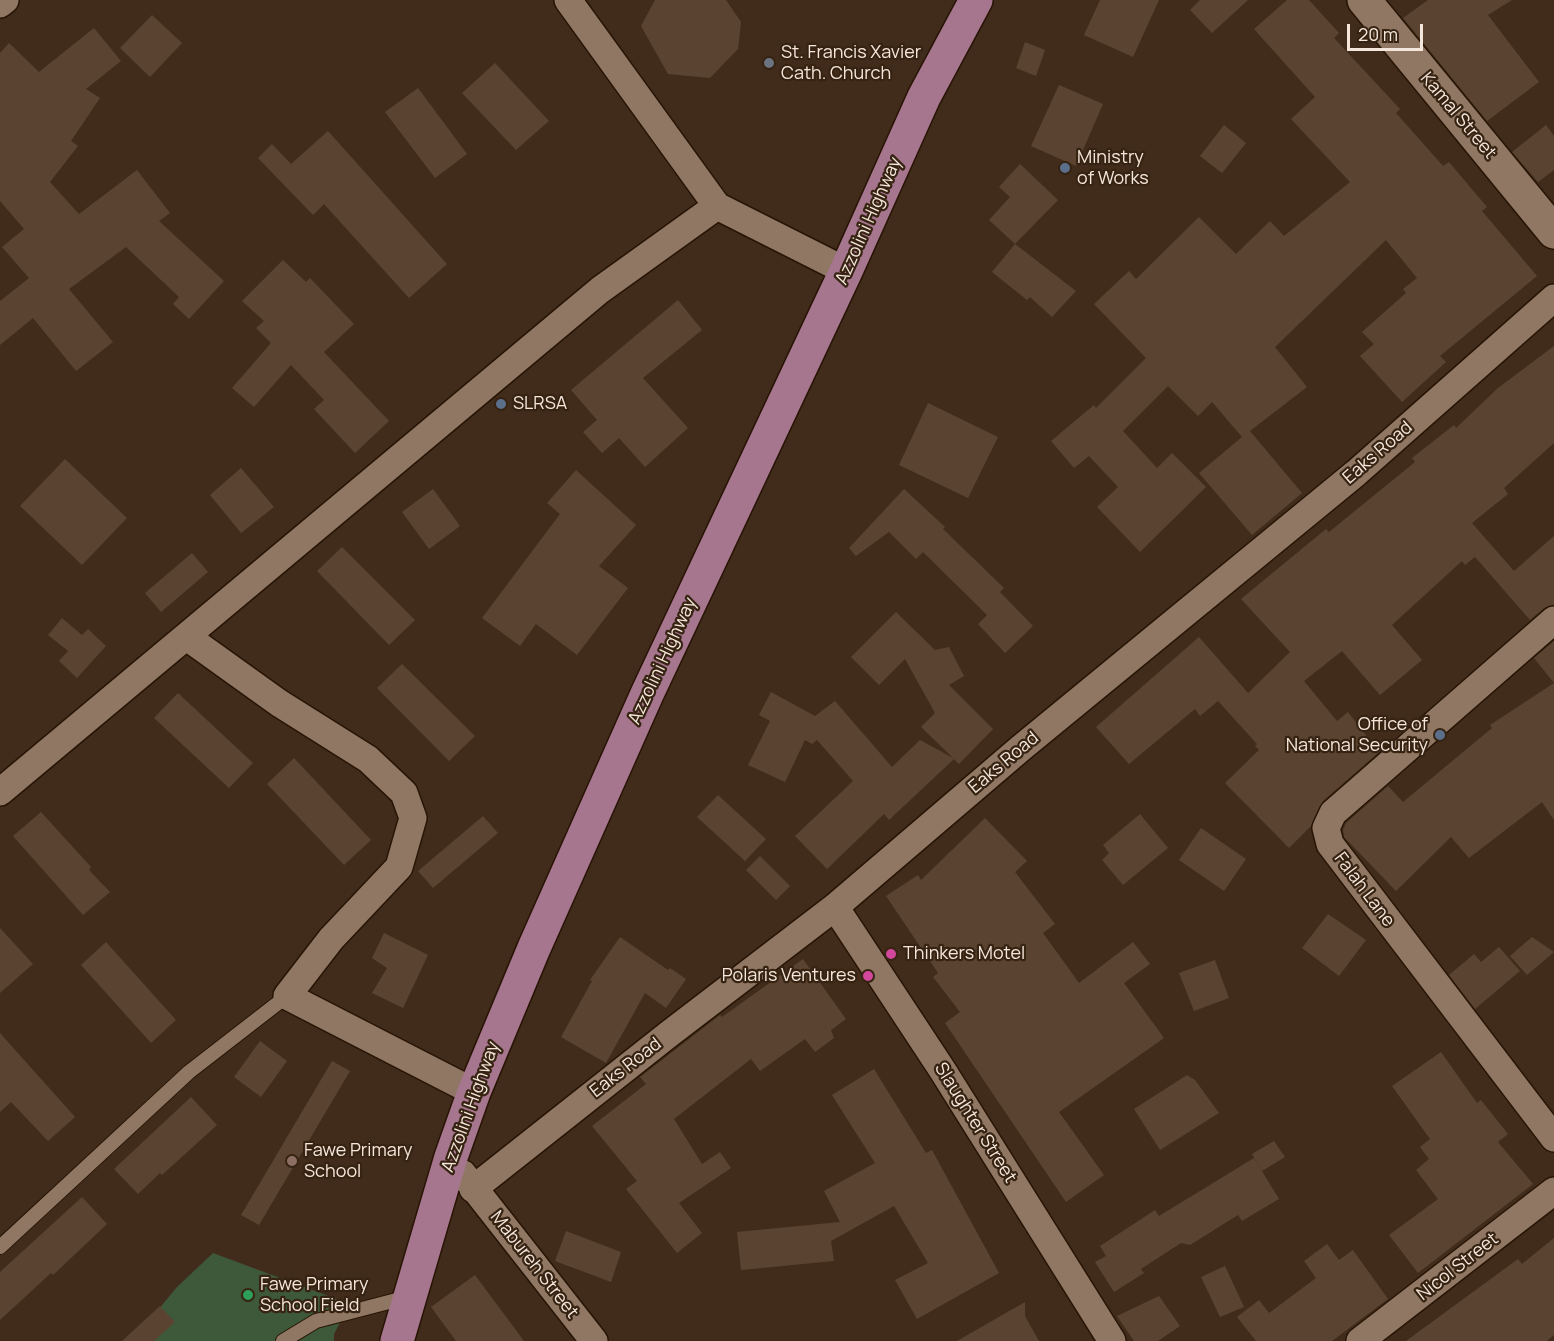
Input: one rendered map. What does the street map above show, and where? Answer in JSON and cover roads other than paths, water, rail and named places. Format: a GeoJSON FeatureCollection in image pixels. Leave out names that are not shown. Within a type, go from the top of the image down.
{"type":"FeatureCollection","features":[{"type":"Feature","properties":{"kind":"main road","name":"Azzolini Highway"},"geometry":{"type":"LineString","coordinates":[[397,1341],[408,1297],[451,1157],[474,1092],[534,948],[647,694],[846,271],[924,97],[976,0]]}},
{"type":"Feature","properties":{"kind":"street"},"geometry":{"type":"LineString","coordinates":[[0,4],[5,0]]}},
{"type":"Feature","properties":{"kind":"street"},"geometry":{"type":"LineString","coordinates":[[568,0],[717,206],[846,271]]}},
{"type":"Feature","properties":{"kind":"street","name":"Kamal Street"},"geometry":{"type":"LineString","coordinates":[[1364,0],[1554,231]]}},
{"type":"Feature","properties":{"kind":"street"},"geometry":{"type":"LineString","coordinates":[[0,792],[88,716],[188,637],[600,290],[717,206]]}},
{"type":"Feature","properties":{"kind":"street","name":"Eaks Road"},"geometry":{"type":"LineString","coordinates":[[473,1189],[835,907],[1021,748],[1356,473],[1554,298]]}},
{"type":"Feature","properties":{"kind":"street","name":"Falah Lane"},"geometry":{"type":"LineString","coordinates":[[1554,620],[1333,813],[1326,828],[1330,844],[1554,1138]]}},
{"type":"Feature","properties":{"kind":"street"},"geometry":{"type":"LineString","coordinates":[[188,637],[279,703],[368,759],[404,793],[412,818],[399,867],[331,939],[287,996],[474,1092]]}},
{"type":"Feature","properties":{"kind":"street","name":"Slaughter Street"},"geometry":{"type":"LineString","coordinates":[[835,907],[943,1071],[1112,1341]]}},
{"type":"Feature","properties":{"kind":"street"},"geometry":{"type":"LineString","coordinates":[[451,1157],[473,1189]]}},
{"type":"Feature","properties":{"kind":"street","name":"Mabureh Street"},"geometry":{"type":"LineString","coordinates":[[473,1189],[594,1341]]}},
{"type":"Feature","properties":{"kind":"street","name":"Nicol Street"},"geometry":{"type":"LineString","coordinates":[[1360,1341],[1554,1191]]}},
{"type":"Feature","properties":{"kind":"lane"},"geometry":{"type":"LineString","coordinates":[[0,1247],[189,1072],[287,996]]}},
{"type":"Feature","properties":{"kind":"lane"},"geometry":{"type":"LineString","coordinates":[[283,1341],[316,1321],[408,1297]]}},
{"type":"Feature","properties":{"kind":"place","name":"St. Francis Xavier Cath. Church"},"geometry":{"type":"Point","coordinates":[769,63]}},
{"type":"Feature","properties":{"kind":"place","name":"Ministry of Works"},"geometry":{"type":"Point","coordinates":[1065,168]}},
{"type":"Feature","properties":{"kind":"place","name":"SLRSA"},"geometry":{"type":"Point","coordinates":[501,404]}},
{"type":"Feature","properties":{"kind":"place","name":"Office of National Security"},"geometry":{"type":"Point","coordinates":[1440,735]}},
{"type":"Feature","properties":{"kind":"place","name":"Thinkers Motel"},"geometry":{"type":"Point","coordinates":[891,954]}},
{"type":"Feature","properties":{"kind":"place","name":"Polaris Ventures"},"geometry":{"type":"Point","coordinates":[868,976]}},
{"type":"Feature","properties":{"kind":"place","name":"Fawe Primary School"},"geometry":{"type":"Point","coordinates":[292,1161]}},
{"type":"Feature","properties":{"kind":"place","name":"Fawe Primary School Field"},"geometry":{"type":"Point","coordinates":[248,1295]}}]}
